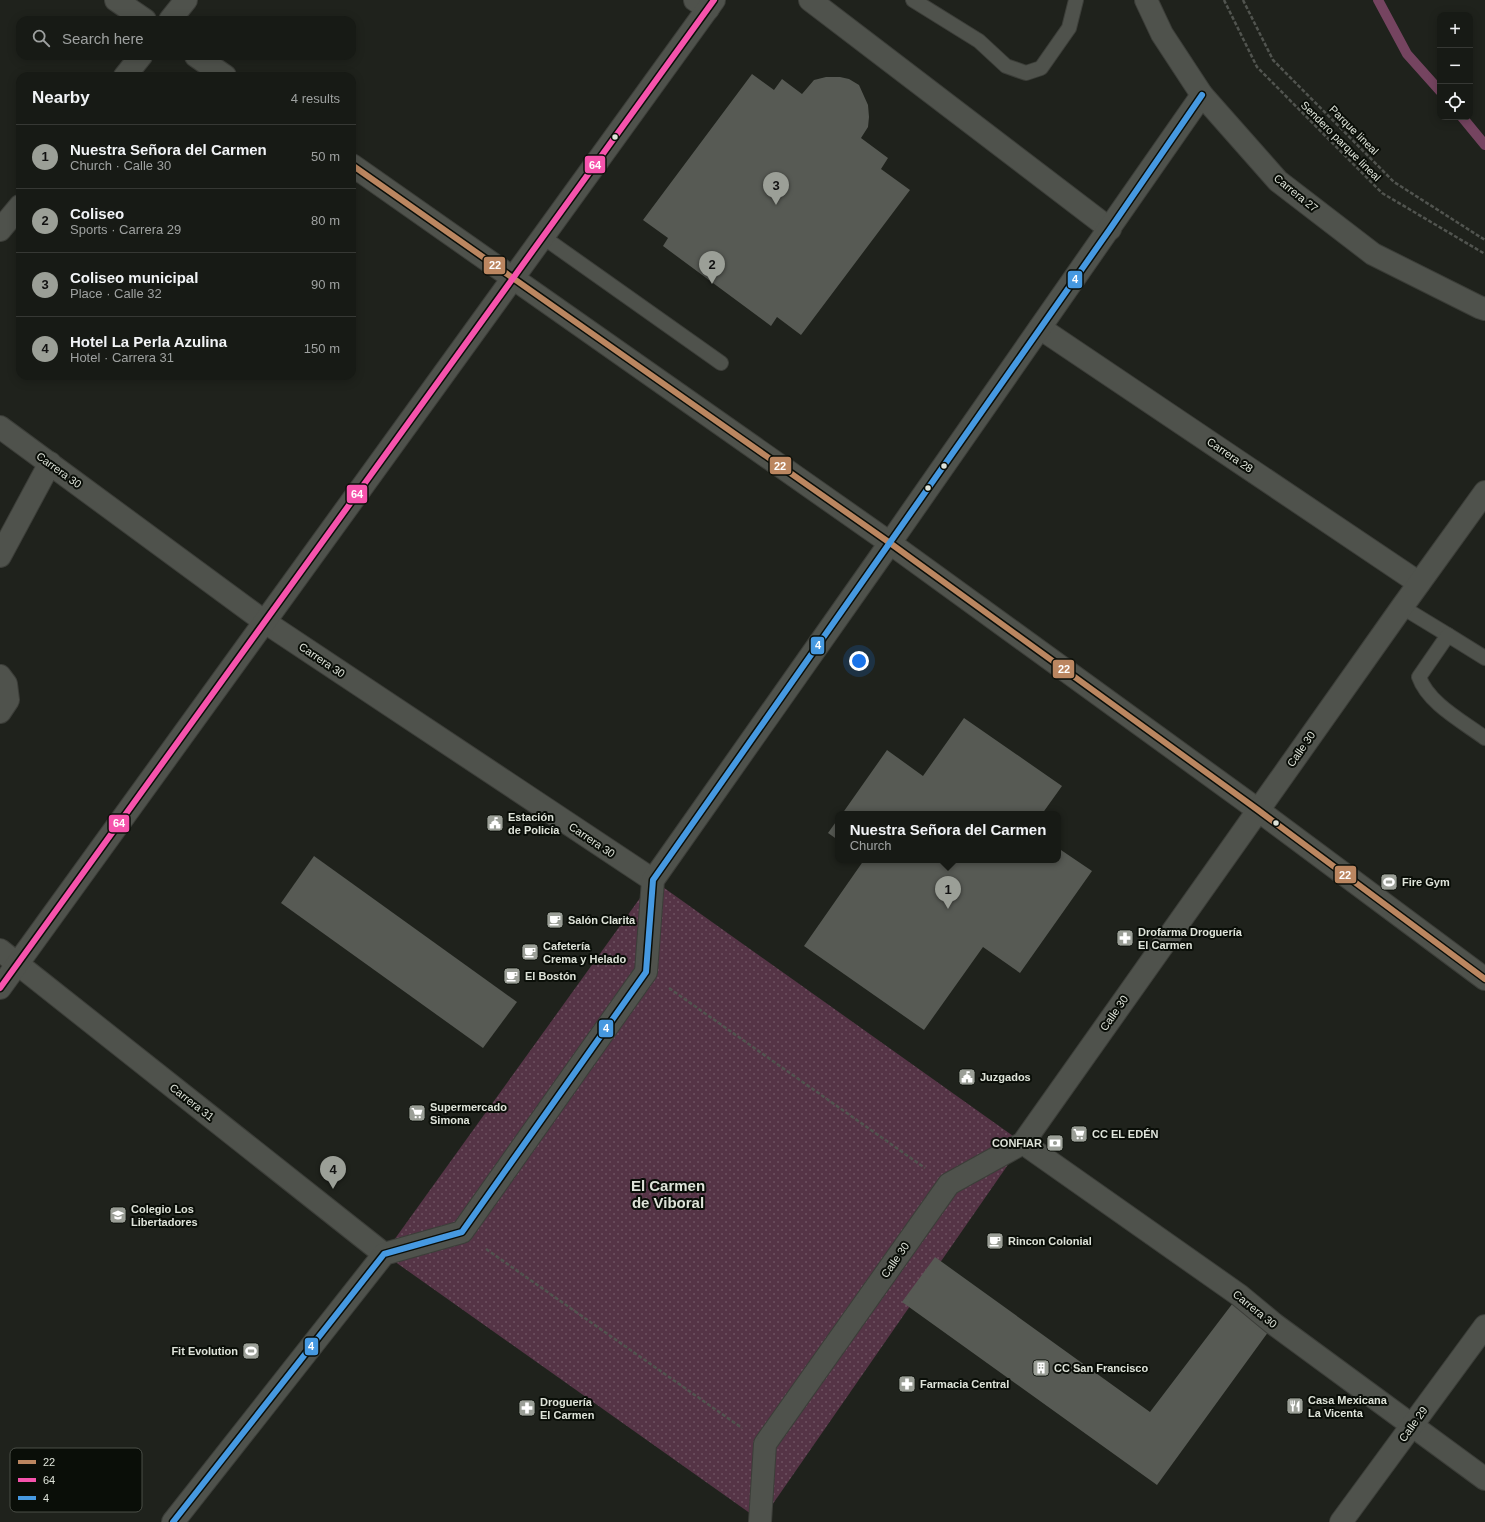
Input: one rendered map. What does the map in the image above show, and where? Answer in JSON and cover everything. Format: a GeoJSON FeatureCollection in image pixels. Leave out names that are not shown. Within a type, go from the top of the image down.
{"type":"FeatureCollection","features":[{"type":"Feature","properties":{"kind":"street"},"geometry":{"type":"LineString","coordinates":[[116,0],[139,16]]}},
{"type":"Feature","properties":{"kind":"street"},"geometry":{"type":"LineString","coordinates":[[173,16],[186,0]]}},
{"type":"Feature","properties":{"kind":"street"},"geometry":{"type":"LineString","coordinates":[[810,0],[1110,229]]}},
{"type":"Feature","properties":{"kind":"street","name":"Carrera 27"},"geometry":{"type":"LineString","coordinates":[[1146,0],[1162,34],[1202,95],[1278,181],[1373,254],[1485,309]]}},
{"type":"Feature","properties":{"kind":"street"},"geometry":{"type":"LineString","coordinates":[[0,988],[513,279],[706,3]]}},
{"type":"Feature","properties":{"kind":"street"},"geometry":{"type":"LineString","coordinates":[[128,72],[138,60]]}},
{"type":"Feature","properties":{"kind":"street"},"geometry":{"type":"LineString","coordinates":[[202,60],[219,72]]}},
{"type":"Feature","properties":{"kind":"street"},"geometry":{"type":"LineString","coordinates":[[174,1522],[384,1254],[462,1232],[646,972],[653,880],[1110,229],[1202,95]]}},
{"type":"Feature","properties":{"kind":"street"},"geometry":{"type":"LineString","coordinates":[[356,169],[890,543],[1258,810],[1485,979]]}},
{"type":"Feature","properties":{"kind":"street"},"geometry":{"type":"LineString","coordinates":[[0,230],[16,211]]}},
{"type":"Feature","properties":{"kind":"street","name":"Carrera 28"},"geometry":{"type":"LineString","coordinates":[[1040,328],[1419,583]]}},
{"type":"Feature","properties":{"kind":"street","name":"Carrera 30"},"geometry":{"type":"LineString","coordinates":[[0,427],[265,622],[653,880]]}},
{"type":"Feature","properties":{"kind":"street"},"geometry":{"type":"LineString","coordinates":[[0,556],[50,463]]}},
{"type":"Feature","properties":{"kind":"street","name":"Calle 30"},"geometry":{"type":"LineString","coordinates":[[765,1444],[949,1184],[1023,1143],[1485,492]]}},
{"type":"Feature","properties":{"kind":"street"},"geometry":{"type":"LineString","coordinates":[[0,676],[6,684],[8,700],[0,712]]}},
{"type":"Feature","properties":{"kind":"street","name":"Carrera 31"},"geometry":{"type":"LineString","coordinates":[[0,950],[384,1254]]}},
{"type":"Feature","properties":{"kind":"street","name":"Carrera 30"},"geometry":{"type":"LineString","coordinates":[[1023,1143],[1240,1295],[1274,1324],[1485,1479]]}},
{"type":"Feature","properties":{"kind":"street","name":"Calle 29"},"geometry":{"type":"LineString","coordinates":[[1341,1522],[1485,1326]]}},
{"type":"Feature","properties":{"kind":"street"},"geometry":{"type":"LineString","coordinates":[[761,1522],[765,1444]]}},
{"type":"Feature","properties":{"kind":"lane"},"geometry":{"type":"LineString","coordinates":[[913,0],[979,41],[1006,66],[1026,73],[1041,68],[1069,28],[1076,0]]}},
{"type":"Feature","properties":{"kind":"lane"},"geometry":{"type":"LineString","coordinates":[[543,237],[721,363]]}},
{"type":"Feature","properties":{"kind":"lane"},"geometry":{"type":"LineString","coordinates":[[1402,607],[1485,658]]}},
{"type":"Feature","properties":{"kind":"lane"},"geometry":{"type":"LineString","coordinates":[[1448,635],[1419,677],[1422,687],[1432,699],[1485,738]]}},
{"type":"Feature","properties":{"kind":"path","name":"Sendero parque lineal"},"geometry":{"type":"LineString","coordinates":[[1224,0],[1257,67],[1382,193],[1485,254]]}},
{"type":"Feature","properties":{"kind":"path","name":"Parque lineal"},"geometry":{"type":"LineString","coordinates":[[1243,0],[1274,60],[1394,182],[1485,240]]}},
{"type":"Feature","properties":{"kind":"path"},"geometry":{"type":"LineString","coordinates":[[646,972],[949,1184]]}},
{"type":"Feature","properties":{"kind":"path"},"geometry":{"type":"LineString","coordinates":[[462,1232],[765,1444]]}},
{"type":"Feature","properties":{"kind":"shaded area"},"geometry":{"type":"Polygon","coordinates":[[[653,880],[1023,1143],[761,1521],[384,1254],[653,880]]]}},
{"type":"Feature","properties":{"kind":"building"},"geometry":{"type":"Polygon","coordinates":[[[752,74],[774,90],[782,79],[802,94],[814,80],[826,77],[840,77],[849,79],[859,85],[868,105],[869,117],[868,127],[861,138],[888,158],[881,169],[910,190],[801,335],[777,317],[771,326],[663,246],[668,238],[643,220],[752,74]]]}},
{"type":"Feature","properties":{"kind":"building"},"geometry":{"type":"Polygon","coordinates":[[[964,718],[1062,786],[1044,811],[844,811],[887,750],[923,776],[964,718]]]}},
{"type":"Feature","properties":{"kind":"building"},"geometry":{"type":"Polygon","coordinates":[[[835,823],[835,838],[828,833],[835,823]]]}},
{"type":"Feature","properties":{"kind":"building"},"geometry":{"type":"Polygon","coordinates":[[[1061,850],[1092,871],[1020,973],[983,947],[924,1030],[804,946],[862,863],[1061,863],[1061,850]]]}},
{"type":"Feature","properties":{"kind":"building"},"geometry":{"type":"Polygon","coordinates":[[[314,856],[517,1002],[483,1048],[281,903],[314,856]]]}},
{"type":"Feature","properties":{"kind":"building","name":"CC San Francisco"},"geometry":{"type":"Polygon","coordinates":[[[935,1257],[1150,1412],[1239,1295],[1274,1324],[1157,1485],[902,1302],[935,1257]]]}},
{"type":"Feature","properties":{"kind":"waterway"},"geometry":{"type":"LineString","coordinates":[[1378,0],[1407,54],[1437,88]]}},
{"type":"Feature","properties":{"kind":"waterway"},"geometry":{"type":"LineString","coordinates":[[1464,120],[1485,145]]}},
{"type":"Feature","properties":{"kind":"transit line","name":"64"},"geometry":{"type":"LineString","coordinates":[[0,988],[714,0]]}},
{"type":"Feature","properties":{"kind":"transit line","name":"4"},"geometry":{"type":"LineString","coordinates":[[173,1522],[384,1254],[462,1232],[646,972],[653,880],[1110,229],[1202,95]]}},
{"type":"Feature","properties":{"kind":"transit line","name":"22"},"geometry":{"type":"LineString","coordinates":[[356,168],[890,543],[1258,810],[1485,979]]}},
{"type":"Feature","properties":{"kind":"place","name":"Coliseo municipal"},"geometry":{"type":"Point","coordinates":[776,205]}},
{"type":"Feature","properties":{"kind":"place","name":"Coliseo"},"geometry":{"type":"Point","coordinates":[712,284]}},
{"type":"Feature","properties":{"kind":"place","name":"Estación de Policía"},"geometry":{"type":"Point","coordinates":[495,823]}},
{"type":"Feature","properties":{"kind":"place","name":"Fire Gym"},"geometry":{"type":"Point","coordinates":[1389,882]}},
{"type":"Feature","properties":{"kind":"place","name":"Nuestra Señora del Carmen"},"geometry":{"type":"Point","coordinates":[948,909]}},
{"type":"Feature","properties":{"kind":"place","name":"Salón Clarita"},"geometry":{"type":"Point","coordinates":[555,920]}},
{"type":"Feature","properties":{"kind":"place","name":"Drofarma Droguería El Carmen"},"geometry":{"type":"Point","coordinates":[1125,938]}},
{"type":"Feature","properties":{"kind":"place","name":"Cafetería Crema y Helado"},"geometry":{"type":"Point","coordinates":[530,952]}},
{"type":"Feature","properties":{"kind":"place","name":"El Bostón"},"geometry":{"type":"Point","coordinates":[512,976]}},
{"type":"Feature","properties":{"kind":"place","name":"Juzgados"},"geometry":{"type":"Point","coordinates":[967,1077]}},
{"type":"Feature","properties":{"kind":"place","name":"Supermercado Simona"},"geometry":{"type":"Point","coordinates":[417,1113]}},
{"type":"Feature","properties":{"kind":"place","name":"CC EL EDÉN"},"geometry":{"type":"Point","coordinates":[1079,1134]}},
{"type":"Feature","properties":{"kind":"place","name":"CONFIAR"},"geometry":{"type":"Point","coordinates":[1055,1143]}},
{"type":"Feature","properties":{"kind":"place","name":"Hotel La Perla Azulina"},"geometry":{"type":"Point","coordinates":[333,1189]}},
{"type":"Feature","properties":{"kind":"place","name":"Colegio Los Libertadores"},"geometry":{"type":"Point","coordinates":[118,1215]}},
{"type":"Feature","properties":{"kind":"place","name":"Rincon Colonial"},"geometry":{"type":"Point","coordinates":[995,1241]}},
{"type":"Feature","properties":{"kind":"place","name":"Fit Evolution"},"geometry":{"type":"Point","coordinates":[251,1351]}},
{"type":"Feature","properties":{"kind":"place","name":"CC San Francisco"},"geometry":{"type":"Point","coordinates":[1041,1368]}},
{"type":"Feature","properties":{"kind":"place","name":"Farmacia Central"},"geometry":{"type":"Point","coordinates":[907,1384]}},
{"type":"Feature","properties":{"kind":"place","name":"Casa Mexicana La Vicenta"},"geometry":{"type":"Point","coordinates":[1295,1406]}},
{"type":"Feature","properties":{"kind":"place","name":"Droguería El Carmen"},"geometry":{"type":"Point","coordinates":[527,1408]}},
{"type":"Feature","properties":{"kind":"district","name":"El Carmen de Viboral"},"geometry":{"type":"Point","coordinates":[668,1194]}}]}
